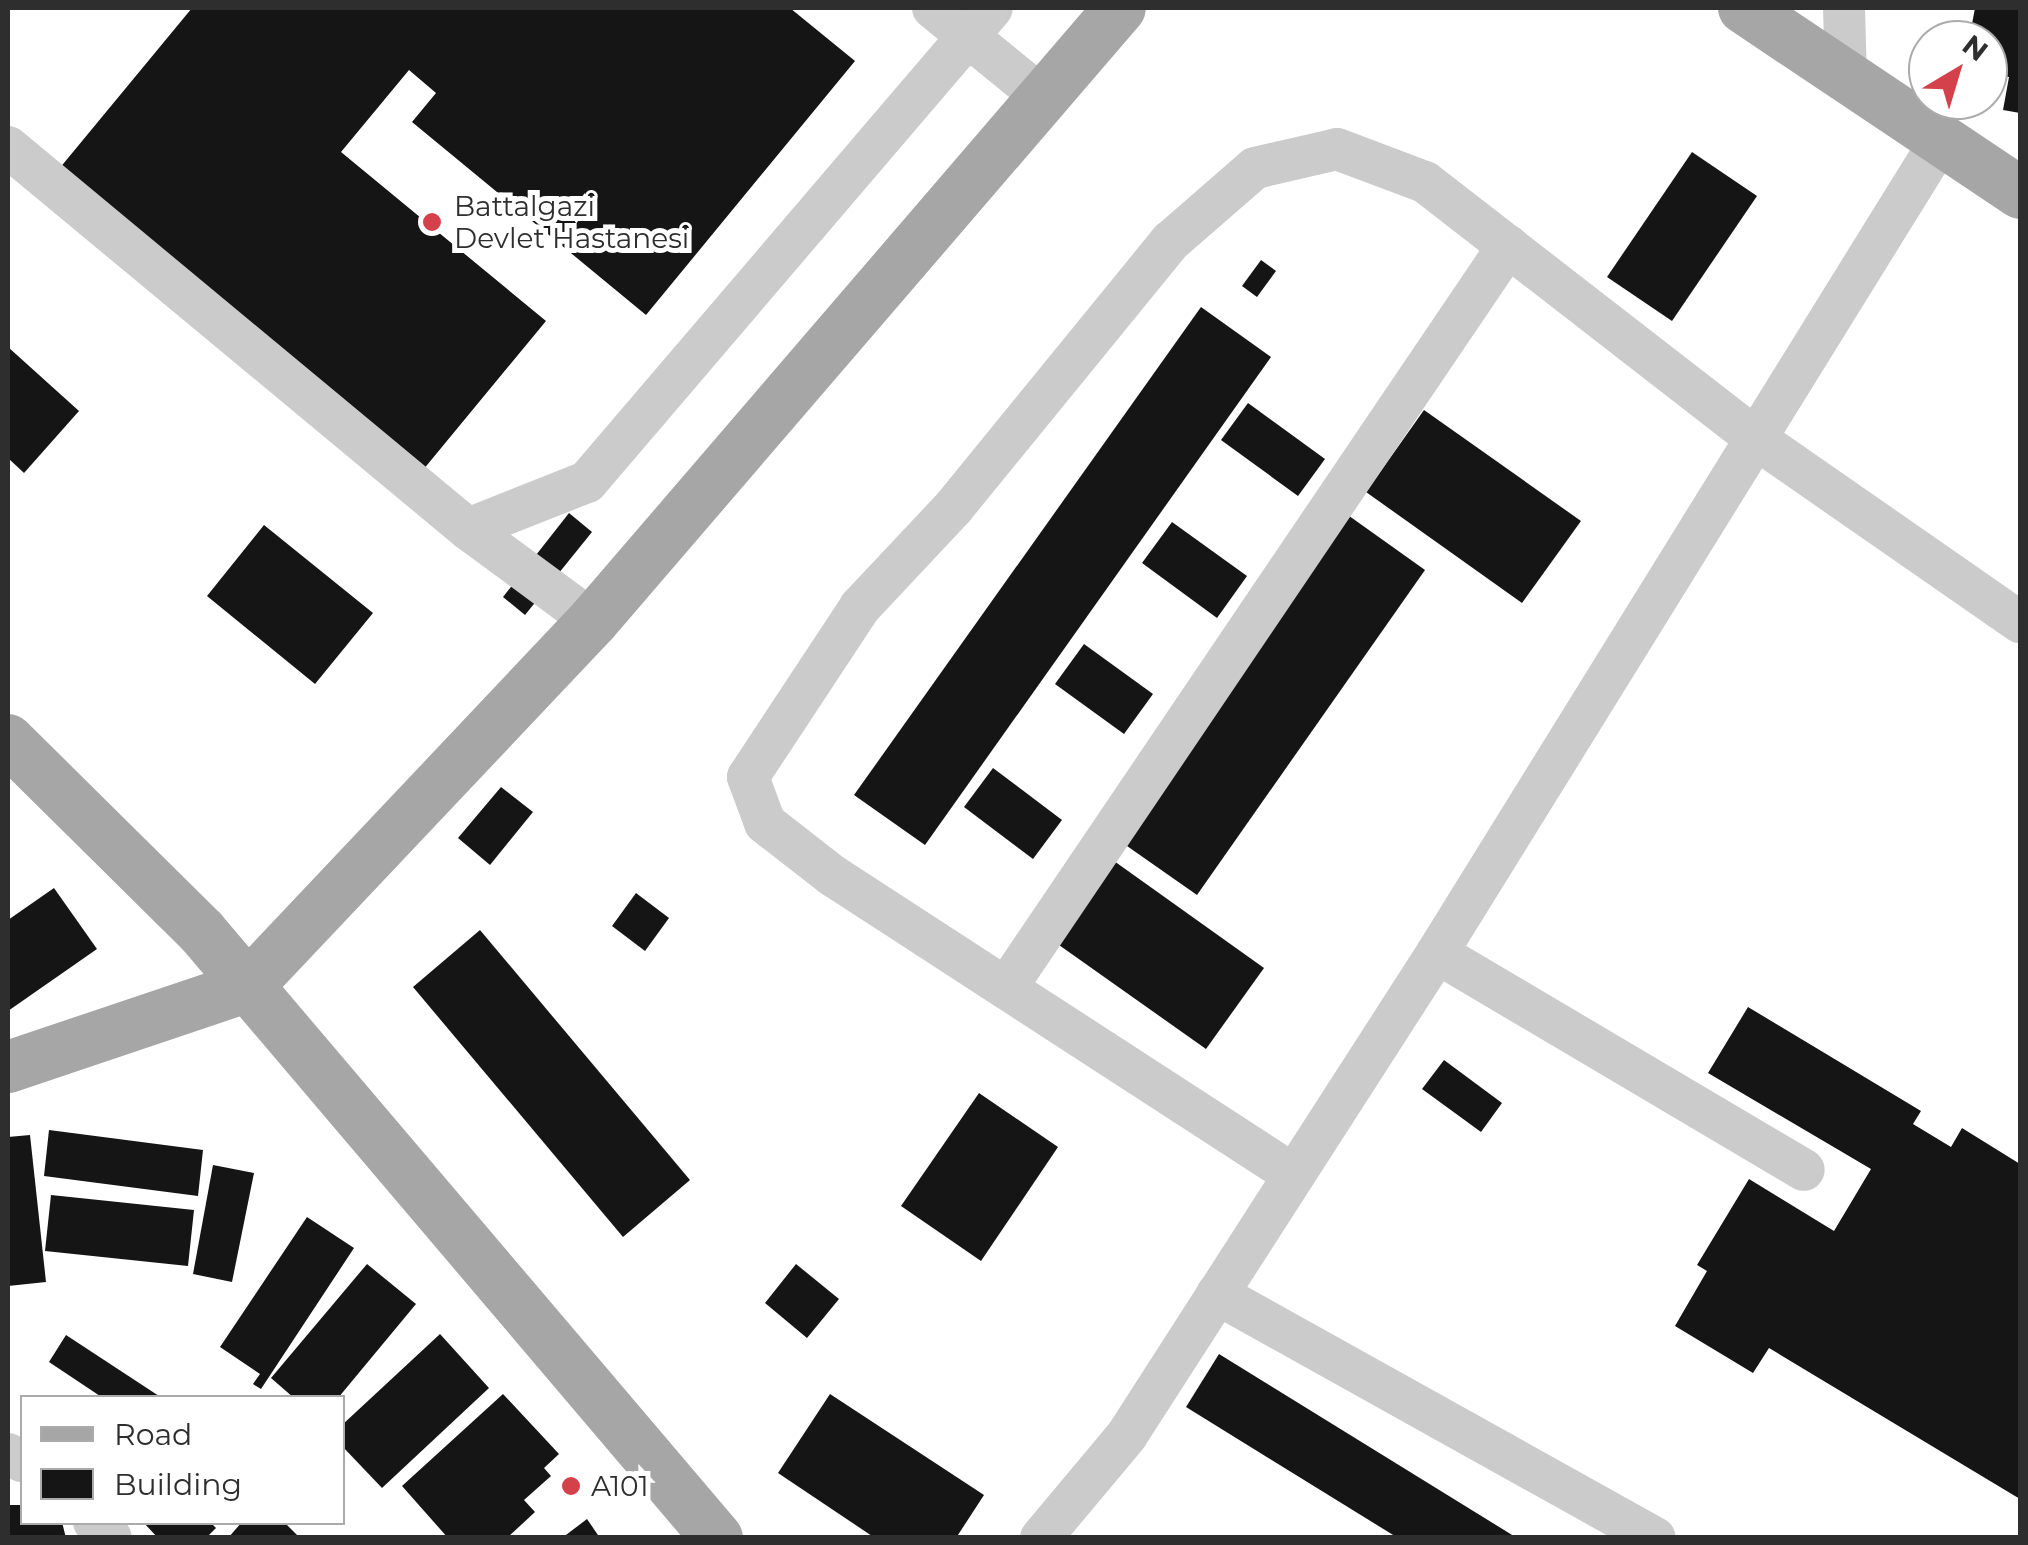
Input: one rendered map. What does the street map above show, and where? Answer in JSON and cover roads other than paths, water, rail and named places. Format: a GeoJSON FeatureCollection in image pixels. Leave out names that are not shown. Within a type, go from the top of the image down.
{"type":"FeatureCollection","features":[{"type":"Feature","properties":{"kind":"main road"},"geometry":{"type":"LineString","coordinates":[[8,1067],[248,986],[593,621],[1120,8]]}},
{"type":"Feature","properties":{"kind":"main road"},"geometry":{"type":"LineString","coordinates":[[1744,8],[2020,194]]}},
{"type":"Feature","properties":{"kind":"main road"},"geometry":{"type":"LineString","coordinates":[[8,740],[248,986],[716,1538]]}},
{"type":"Feature","properties":{"kind":"street"},"geometry":{"type":"LineString","coordinates":[[933,8],[980,22],[1045,99]]}},
{"type":"Feature","properties":{"kind":"street"},"geometry":{"type":"LineString","coordinates":[[1844,8],[1846,79]]}},
{"type":"Feature","properties":{"kind":"street"},"geometry":{"type":"LineString","coordinates":[[468,529],[587,482],[980,22]]}},
{"type":"Feature","properties":{"kind":"street"},"geometry":{"type":"LineString","coordinates":[[1058,1532],[1128,1435],[1437,953],[1939,143]]}},
{"type":"Feature","properties":{"kind":"street"},"geometry":{"type":"LineString","coordinates":[[8,147],[468,529],[593,621]]}},
{"type":"Feature","properties":{"kind":"street"},"geometry":{"type":"LineString","coordinates":[[1294,1175],[833,876],[766,823],[748,778],[860,607],[953,508],[1171,241],[1255,168],[1337,149],[1425,182],[1754,438],[2020,622]]}},
{"type":"Feature","properties":{"kind":"street"},"geometry":{"type":"LineString","coordinates":[[1006,988],[1508,246]]}},
{"type":"Feature","properties":{"kind":"street"},"geometry":{"type":"LineString","coordinates":[[1437,953],[1804,1170]]}},
{"type":"Feature","properties":{"kind":"street"},"geometry":{"type":"LineString","coordinates":[[1218,1294],[1656,1538]]}},
{"type":"Feature","properties":{"kind":"place","name":"Battalgazi Devlet Hastanesi"},"geometry":{"type":"Point","coordinates":[432,222]}},
{"type":"Feature","properties":{"kind":"place","name":"A101"},"geometry":{"type":"Point","coordinates":[571,1486]}}]}
